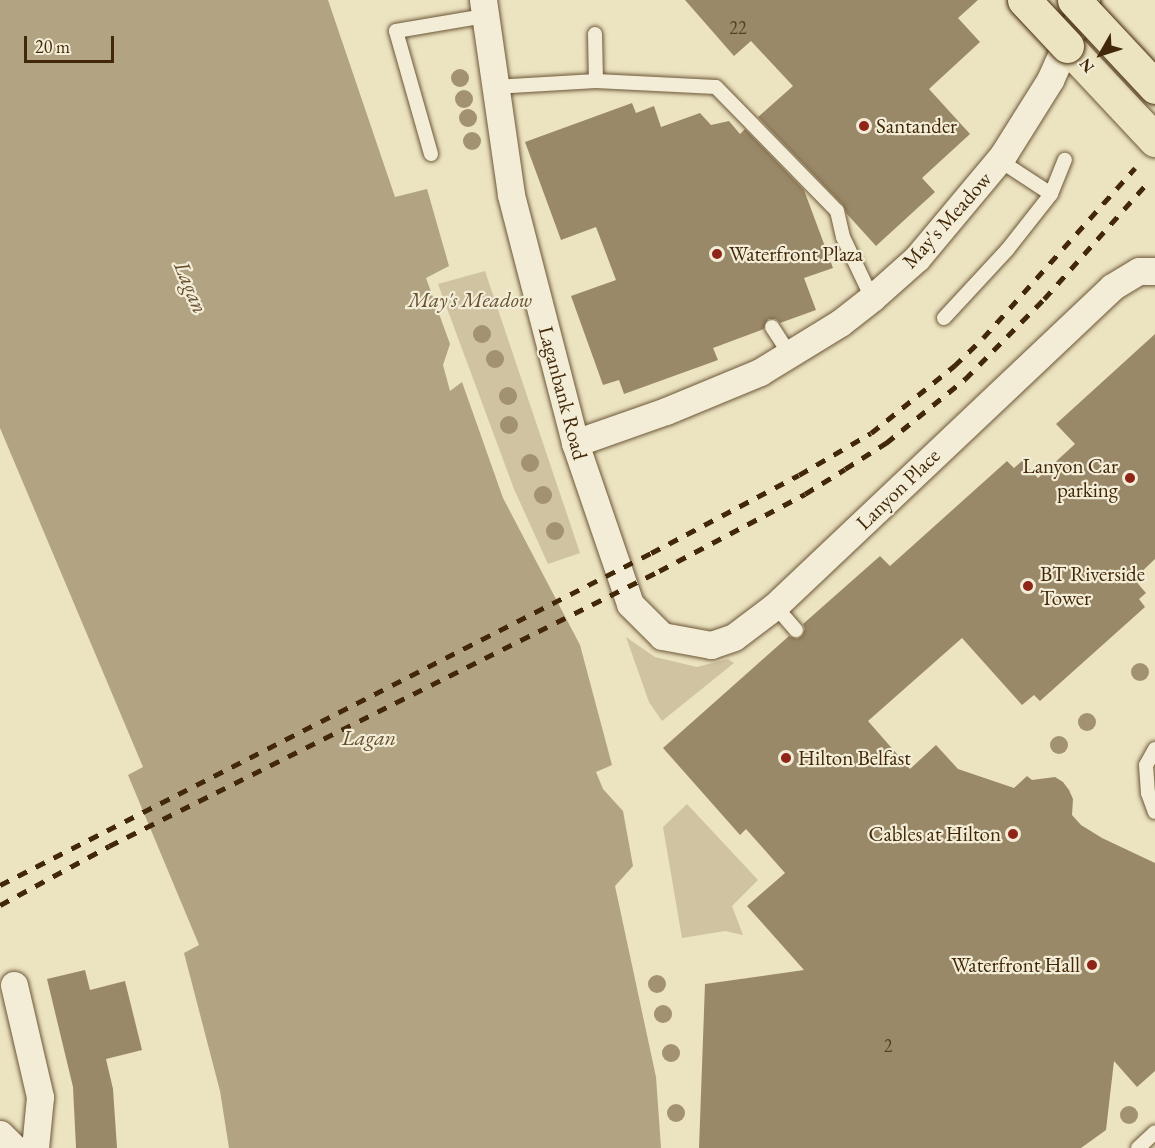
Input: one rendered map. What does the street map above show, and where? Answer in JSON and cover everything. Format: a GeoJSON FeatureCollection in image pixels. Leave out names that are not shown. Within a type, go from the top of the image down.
{"type":"FeatureCollection","features":[{"type":"Feature","properties":{"kind":"main road"},"geometry":{"type":"LineString","coordinates":[[1024,0],[1155,140]]}},
{"type":"Feature","properties":{"kind":"main road"},"geometry":{"type":"LineString","coordinates":[[1074,0],[1155,87]]}},
{"type":"Feature","properties":{"kind":"street","name":"May's Meadow"},"geometry":{"type":"LineString","coordinates":[[574,443],[727,387],[791,356],[872,298],[916,258],[999,160],[1050,80],[1086,0]]}},
{"type":"Feature","properties":{"kind":"street","name":"Laganbank Road"},"geometry":{"type":"LineString","coordinates":[[484,8],[511,195],[574,443],[630,604]]}},
{"type":"Feature","properties":{"kind":"street","name":"Lanyon Place"},"geometry":{"type":"LineString","coordinates":[[630,604],[662,636],[711,645],[734,637],[775,606],[1026,369],[1074,320],[1112,287],[1139,271],[1155,271]]}},
{"type":"Feature","properties":{"kind":"street"},"geometry":{"type":"LineString","coordinates":[[14,985],[40,1097],[35,1148]]}},
{"type":"Feature","properties":{"kind":"street"},"geometry":{"type":"LineString","coordinates":[[0,1134],[14,1148]]}},
{"type":"Feature","properties":{"kind":"lane"},"geometry":{"type":"LineString","coordinates":[[431,154],[396,31],[484,8]]}},
{"type":"Feature","properties":{"kind":"lane"},"geometry":{"type":"LineString","coordinates":[[595,34],[596,81]]}},
{"type":"Feature","properties":{"kind":"lane"},"geometry":{"type":"LineString","coordinates":[[494,87],[596,81],[716,87],[837,211],[843,237],[872,298]]}},
{"type":"Feature","properties":{"kind":"lane"},"geometry":{"type":"LineString","coordinates":[[999,160],[1051,194]]}},
{"type":"Feature","properties":{"kind":"lane"},"geometry":{"type":"LineString","coordinates":[[944,318],[1007,250],[1051,194],[1065,160]]}},
{"type":"Feature","properties":{"kind":"lane"},"geometry":{"type":"LineString","coordinates":[[771,327],[791,356]]}},
{"type":"Feature","properties":{"kind":"lane"},"geometry":{"type":"LineString","coordinates":[[775,606],[796,630]]}},
{"type":"Feature","properties":{"kind":"lane"},"geometry":{"type":"LineString","coordinates":[[1155,749],[1146,765],[1148,793],[1155,812]]}},
{"type":"Feature","properties":{"kind":"lane"},"geometry":{"type":"LineString","coordinates":[[1138,1148],[1155,1132]]}},
{"type":"Feature","properties":{"kind":"green space","name":"May's Meadow"},"geometry":{"type":"Polygon","coordinates":[[[485,271],[580,553],[548,564],[514,489],[438,284],[485,271]]]}},
{"type":"Feature","properties":{"kind":"green space"},"geometry":{"type":"Polygon","coordinates":[[[626,637],[655,657],[697,667],[728,659],[734,663],[662,721],[649,702],[626,637]]]}},
{"type":"Feature","properties":{"kind":"green space"},"geometry":{"type":"Polygon","coordinates":[[[687,804],[758,880],[732,906],[743,935],[725,931],[682,938],[663,827],[687,804]]]}},
{"type":"Feature","properties":{"kind":"water","name":"Lagan"},"geometry":{"type":"Polygon","coordinates":[[[0,0],[328,0],[395,197],[427,189],[449,266],[426,278],[450,344],[443,365],[450,391],[462,382],[503,498],[580,645],[612,765],[596,772],[603,789],[623,811],[633,866],[615,886],[656,1077],[661,1148],[229,1148],[220,1091],[184,953],[199,945],[128,775],[143,767],[0,428],[0,0]]]}},
{"type":"Feature","properties":{"kind":"building","name":"Santander"},"geometry":{"type":"Polygon","coordinates":[[[685,0],[978,0],[958,18],[980,42],[929,89],[970,134],[922,178],[935,192],[876,246],[847,214],[843,205],[758,117],[793,86],[751,41],[734,56],[685,0]]]}},
{"type":"Feature","properties":{"kind":"building","name":"Waterfront Plaza"},"geometry":{"type":"Polygon","coordinates":[[[632,103],[636,113],[654,106],[661,127],[700,113],[711,125],[729,121],[740,134],[745,129],[804,190],[833,268],[804,278],[816,310],[780,323],[776,319],[768,319],[764,329],[713,348],[718,360],[624,394],[619,380],[603,385],[571,296],[616,280],[596,227],[561,240],[525,142],[632,103]]]}},
{"type":"Feature","properties":{"kind":"building"},"geometry":{"type":"Polygon","coordinates":[[[1155,334],[1155,559],[1134,579],[1146,593],[1139,599],[1145,607],[1040,701],[1034,695],[1022,705],[962,638],[868,721],[910,769],[936,745],[958,769],[1014,788],[1027,776],[1032,780],[1055,777],[1069,790],[1073,799],[1072,815],[1081,825],[1102,838],[1155,863],[1155,1071],[1137,1087],[1114,1061],[1106,1130],[1081,1148],[699,1148],[705,984],[804,970],[747,906],[785,873],[746,829],[740,835],[663,748],[789,636],[797,639],[802,636],[805,629],[803,624],[880,556],[890,566],[1007,461],[1014,468],[1022,461],[1038,478],[1075,444],[1056,424],[1155,334]]]}},
{"type":"Feature","properties":{"kind":"building"},"geometry":{"type":"Polygon","coordinates":[[[85,970],[90,990],[125,981],[142,1050],[106,1059],[113,1089],[117,1148],[76,1148],[73,1087],[47,979],[85,970]]]}},
{"type":"Feature","properties":{"kind":"railway"},"geometry":{"type":"LineString","coordinates":[[0,885],[651,553],[799,475],[871,433],[954,366],[983,338],[1135,168]]}},
{"type":"Feature","properties":{"kind":"railway"},"geometry":{"type":"LineString","coordinates":[[0,905],[109,846],[659,571],[805,494],[845,469],[886,443],[965,379],[1044,299],[1149,181]]}},
{"type":"Feature","properties":{"kind":"place","name":"Santander"},"geometry":{"type":"Point","coordinates":[864,126]}},
{"type":"Feature","properties":{"kind":"place","name":"Waterfront Plaza"},"geometry":{"type":"Point","coordinates":[717,254]}},
{"type":"Feature","properties":{"kind":"place","name":"Lanyon Car parking"},"geometry":{"type":"Point","coordinates":[1130,478]}},
{"type":"Feature","properties":{"kind":"place","name":"BT Riverside Tower"},"geometry":{"type":"Point","coordinates":[1028,586]}},
{"type":"Feature","properties":{"kind":"place","name":"Hilton Belfast"},"geometry":{"type":"Point","coordinates":[786,758]}},
{"type":"Feature","properties":{"kind":"place","name":"Cables at Hilton"},"geometry":{"type":"Point","coordinates":[1013,834]}},
{"type":"Feature","properties":{"kind":"place","name":"Waterfront Hall"},"geometry":{"type":"Point","coordinates":[1092,965]}}]}
